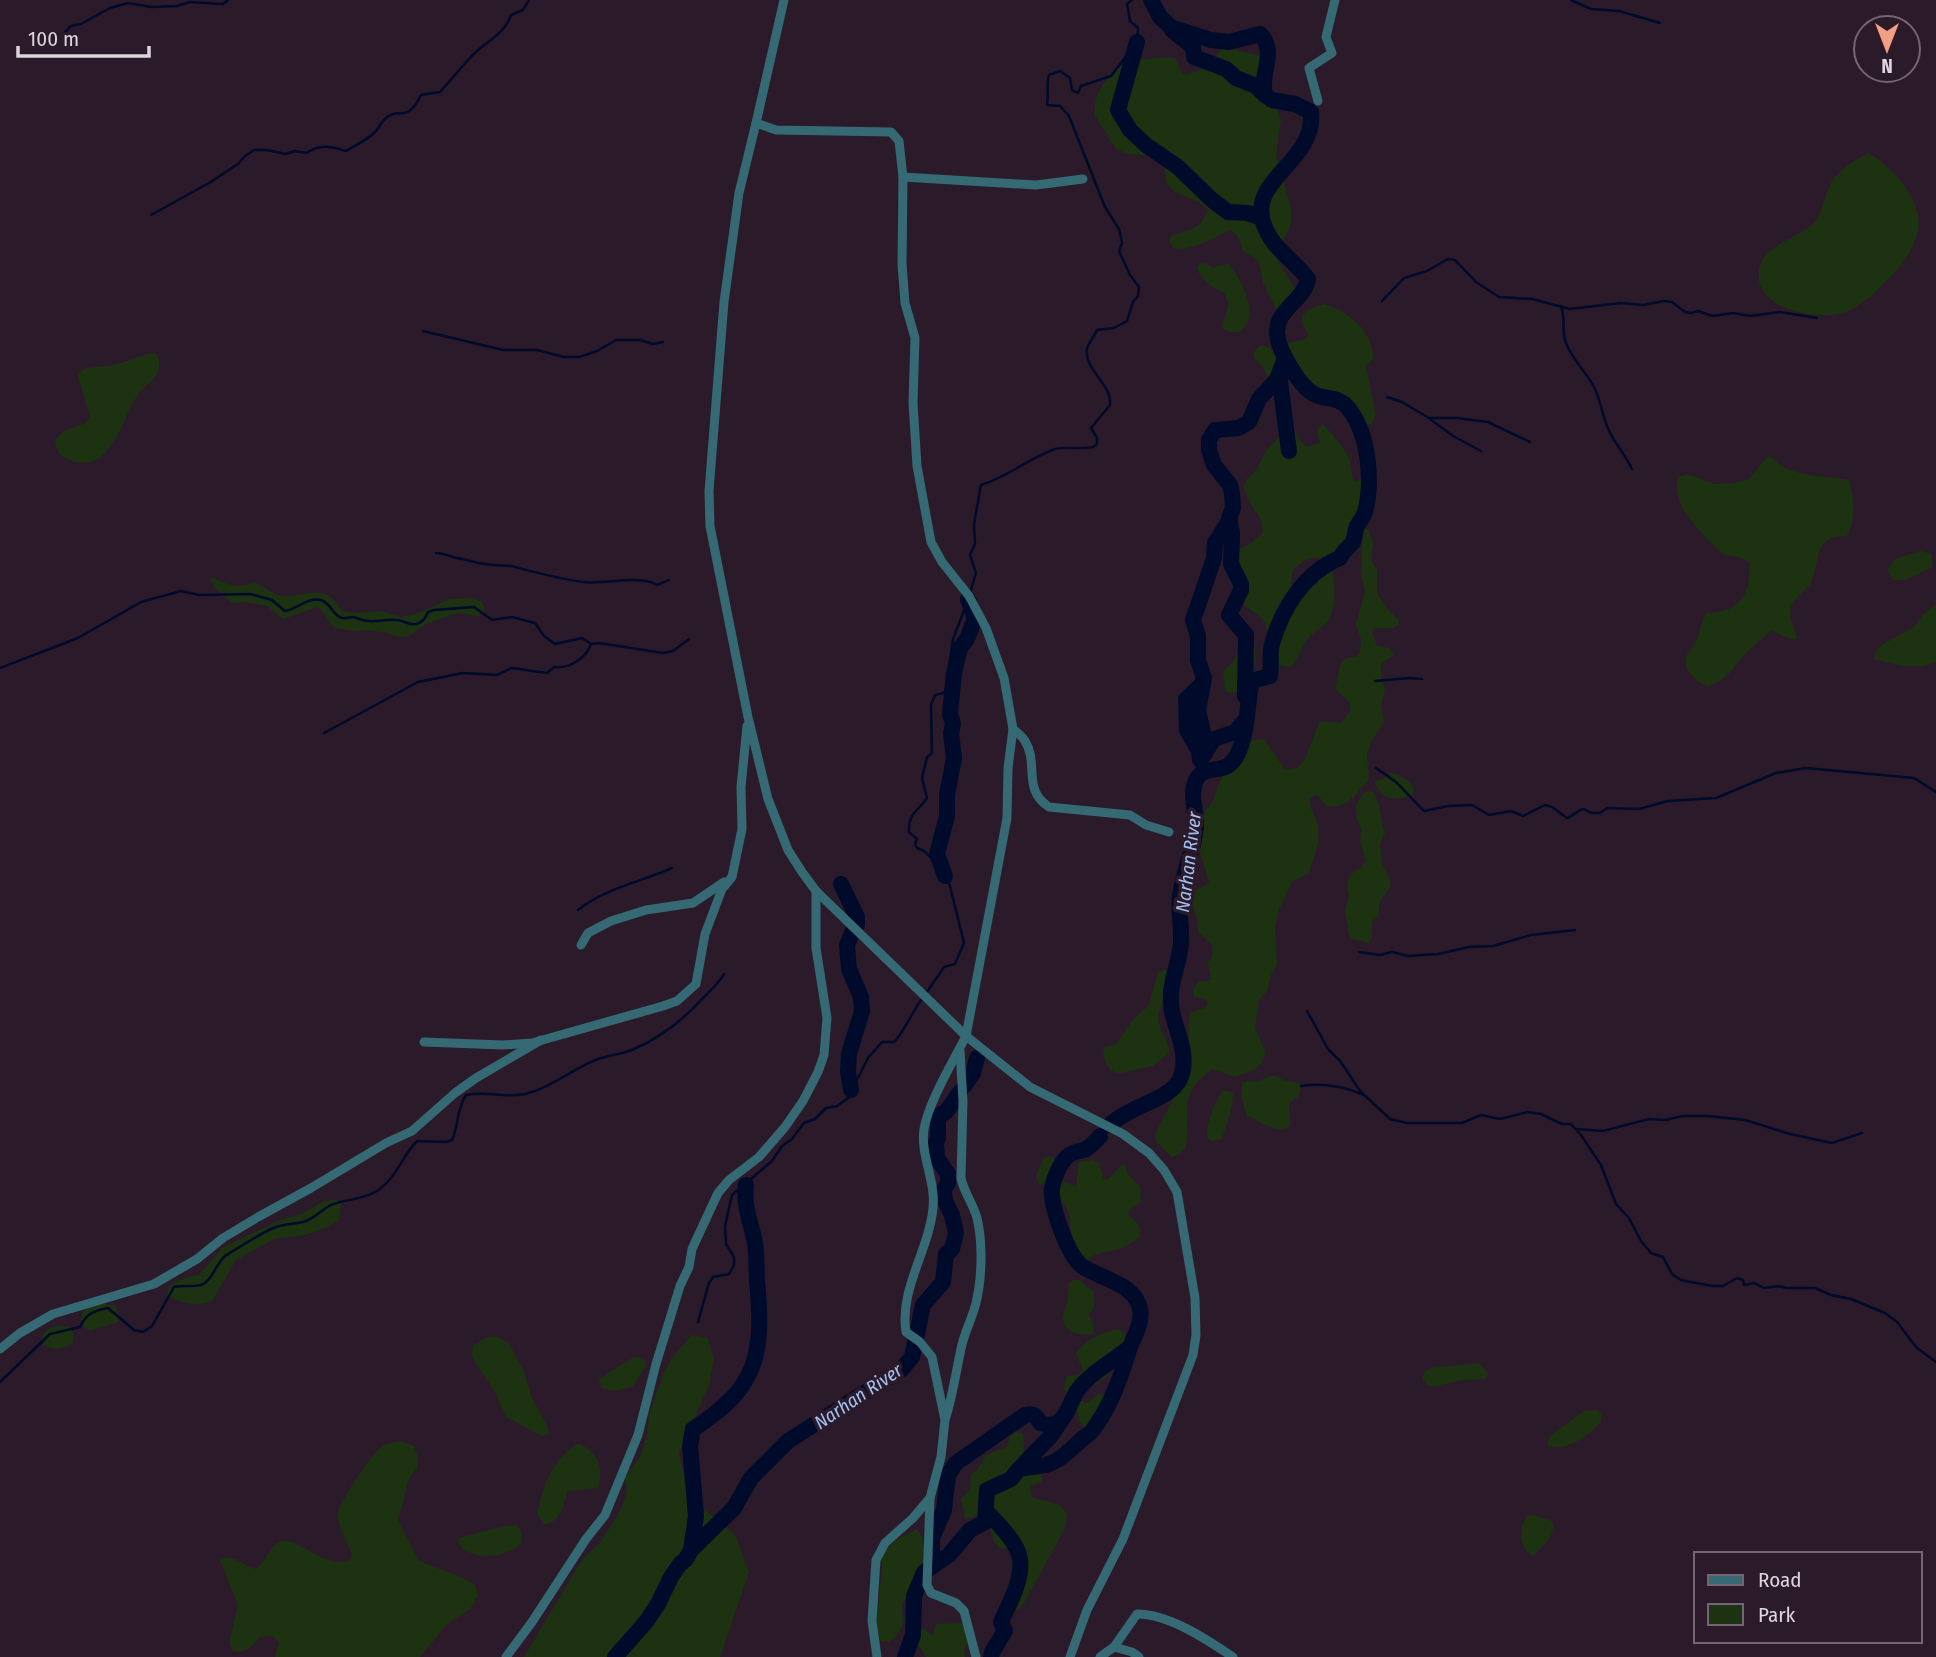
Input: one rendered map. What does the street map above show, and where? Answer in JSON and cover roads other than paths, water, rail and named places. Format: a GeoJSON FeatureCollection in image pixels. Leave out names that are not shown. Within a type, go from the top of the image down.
{"type":"FeatureCollection","features":[{"type":"Feature","properties":{"kind":"street"},"geometry":{"type":"LineString","coordinates":[[784,0],[739,193],[725,290],[709,491],[710,526],[748,717],[768,799],[788,850],[816,891],[966,1036],[1030,1087],[1123,1134],[1149,1153],[1177,1192],[1195,1297],[1196,1335],[1193,1355],[1123,1539],[1087,1610],[1070,1657]]}},
{"type":"Feature","properties":{"kind":"street"},"geometry":{"type":"LineString","coordinates":[[1318,101],[1308,68],[1332,52],[1326,37],[1335,0]]}},
{"type":"Feature","properties":{"kind":"street"},"geometry":{"type":"LineString","coordinates":[[756,123],[776,130],[891,132],[899,141],[903,177],[902,264],[905,303],[915,338],[913,402],[917,466],[932,542],[942,562],[969,596],[986,628],[1004,678],[1013,729],[1008,768],[1007,818],[966,1036],[928,1115],[924,1130],[933,1206],[927,1241],[907,1297],[903,1317],[905,1332],[920,1342],[932,1357],[945,1420]]}},
{"type":"Feature","properties":{"kind":"street"},"geometry":{"type":"LineString","coordinates":[[903,177],[1036,185],[1083,179]]}},
{"type":"Feature","properties":{"kind":"street"},"geometry":{"type":"LineString","coordinates":[[424,1042],[503,1045],[541,1040],[663,1006],[677,1001],[691,991],[696,984],[705,934],[722,889],[732,877],[742,829],[741,787],[748,717]]}},
{"type":"Feature","properties":{"kind":"street"},"geometry":{"type":"LineString","coordinates":[[1013,729],[1026,741],[1031,758],[1033,785],[1040,801],[1049,807],[1130,815],[1146,825],[1169,832]]}},
{"type":"Feature","properties":{"kind":"street"},"geometry":{"type":"LineString","coordinates":[[581,945],[588,933],[611,921],[646,910],[693,903],[732,877]]}},
{"type":"Feature","properties":{"kind":"street"},"geometry":{"type":"LineString","coordinates":[[506,1657],[586,1539],[605,1516],[638,1435],[656,1364],[680,1286],[689,1267],[692,1249],[718,1193],[729,1180],[759,1157],[785,1127],[818,1072],[824,1055],[827,1018],[816,948],[816,891]]}},
{"type":"Feature","properties":{"kind":"street"},"geometry":{"type":"LineString","coordinates":[[0,1349],[20,1333],[53,1314],[154,1284],[197,1259],[223,1238],[258,1217],[386,1143],[412,1131],[454,1093],[541,1040]]}},
{"type":"Feature","properties":{"kind":"street"},"geometry":{"type":"LineString","coordinates":[[959,1049],[962,1101],[961,1178],[963,1191],[977,1219],[980,1243],[979,1285],[976,1304],[961,1345],[954,1390],[945,1420],[941,1457],[930,1498],[927,1585],[931,1593],[956,1602],[964,1611],[976,1657]]}},
{"type":"Feature","properties":{"kind":"street"},"geometry":{"type":"LineString","coordinates":[[877,1657],[872,1621],[876,1560],[886,1543],[930,1498]]}},
{"type":"Feature","properties":{"kind":"street"},"geometry":{"type":"LineString","coordinates":[[1100,1657],[1114,1647],[1137,1614],[1167,1618],[1233,1657]]}},
{"type":"Feature","properties":{"kind":"street"},"geometry":{"type":"LineString","coordinates":[[1114,1647],[1139,1657]]}},
{"type":"Feature","properties":{"kind":"waterway"},"geometry":{"type":"LineString","coordinates":[[63,34],[71,26],[128,3],[151,7],[177,6],[190,2],[223,4],[228,0]]}},
{"type":"Feature","properties":{"kind":"waterway"},"geometry":{"type":"LineString","coordinates":[[151,215],[209,183],[254,150],[286,154],[295,151],[306,153],[325,147],[346,151],[372,135],[391,115],[411,110],[421,95],[440,92],[474,53],[498,34],[511,15],[523,10],[529,0]]}},
{"type":"Feature","properties":{"kind":"waterway"},"geometry":{"type":"LineString","coordinates":[[970,593],[976,573],[970,555],[975,544],[974,524],[981,485],[1055,449],[1093,447],[1097,444],[1097,438],[1091,428],[1110,405],[1107,391],[1087,357],[1087,349],[1097,330],[1114,328],[1127,321],[1139,287],[1119,251],[1122,243],[1119,229],[1105,207],[1069,116],[1060,106],[1047,105],[1048,82],[1049,75],[1060,71],[1070,78],[1072,90],[1078,93],[1081,86],[1111,76],[1137,42],[1138,28],[1130,21],[1127,4],[1132,0]]}},
{"type":"Feature","properties":{"kind":"waterway","name":"Narhan River"},"geometry":{"type":"LineString","coordinates":[[1110,1125],[1118,1118],[1168,1092],[1180,1079],[1183,1070],[1182,1045],[1172,1012],[1171,993],[1181,943],[1180,895],[1196,827],[1193,797],[1196,780],[1203,772],[1225,767],[1235,759],[1243,739],[1251,684],[1255,680],[1270,676],[1271,648],[1282,617],[1306,582],[1327,564],[1340,558],[1353,542],[1357,526],[1365,512],[1369,487],[1368,459],[1356,420],[1341,402],[1316,395],[1303,385],[1278,340],[1281,318],[1301,293],[1308,279],[1270,237],[1261,212],[1264,197],[1271,184],[1303,146],[1310,130],[1311,112],[1295,104],[1272,100],[1265,95],[1268,48],[1260,34],[1229,42],[1211,40],[1171,27],[1160,17],[1151,0]]}},
{"type":"Feature","properties":{"kind":"waterway"},"geometry":{"type":"LineString","coordinates":[[1571,0],[1591,9],[1619,11],[1660,23]]}},
{"type":"Feature","properties":{"kind":"waterway"},"geometry":{"type":"LineString","coordinates":[[1172,30],[1193,47],[1194,57],[1226,69],[1236,78],[1256,86],[1265,95]]}},
{"type":"Feature","properties":{"kind":"waterway"},"geometry":{"type":"LineString","coordinates":[[1137,42],[1118,110],[1130,130],[1146,145],[1178,167],[1228,212],[1260,217]]}},
{"type":"Feature","properties":{"kind":"waterway"},"geometry":{"type":"LineString","coordinates":[[1382,301],[1404,278],[1427,271],[1448,259],[1455,260],[1476,282],[1499,297],[1532,299],[1570,309],[1621,303],[1643,305],[1664,301],[1672,302],[1685,312],[1698,311],[1712,316],[1733,313],[1750,316],[1780,312],[1817,318]]}},
{"type":"Feature","properties":{"kind":"waterway"},"geometry":{"type":"LineString","coordinates":[[1561,306],[1566,343],[1593,385],[1610,432],[1632,469]]}},
{"type":"Feature","properties":{"kind":"waterway"},"geometry":{"type":"LineString","coordinates":[[423,331],[503,350],[537,350],[564,357],[579,357],[616,340],[640,340],[653,344],[663,342]]}},
{"type":"Feature","properties":{"kind":"waterway"},"geometry":{"type":"LineString","coordinates":[[1245,696],[1246,635],[1229,615],[1241,590],[1241,584],[1231,564],[1232,533],[1229,518],[1233,508],[1232,494],[1230,485],[1214,465],[1209,440],[1215,430],[1239,428],[1249,422],[1259,399],[1277,379],[1285,358]]}},
{"type":"Feature","properties":{"kind":"waterway"},"geometry":{"type":"LineString","coordinates":[[1281,370],[1280,382],[1289,451]]}},
{"type":"Feature","properties":{"kind":"waterway"},"geometry":{"type":"LineString","coordinates":[[1387,397],[1402,402],[1429,418],[1488,422],[1530,442]]}},
{"type":"Feature","properties":{"kind":"waterway"},"geometry":{"type":"LineString","coordinates":[[1430,419],[1453,436],[1481,451]]}},
{"type":"Feature","properties":{"kind":"waterway"},"geometry":{"type":"LineString","coordinates":[[1204,755],[1205,742],[1198,710],[1204,678],[1198,660],[1198,636],[1193,620],[1214,558],[1215,543],[1230,519]]}},
{"type":"Feature","properties":{"kind":"waterway"},"geometry":{"type":"LineString","coordinates":[[436,553],[591,583],[641,580],[657,585],[669,580]]}},
{"type":"Feature","properties":{"kind":"waterway"},"geometry":{"type":"LineString","coordinates":[[0,668],[78,638],[141,602],[181,591],[199,595],[250,594],[272,600],[285,611],[311,600],[321,600],[342,618],[353,617],[365,621],[396,620],[414,624],[421,622],[428,612],[434,610],[474,607],[492,620],[512,617],[535,623],[544,636],[555,644],[582,638],[591,644]]}},
{"type":"Feature","properties":{"kind":"waterway"},"geometry":{"type":"LineString","coordinates":[[945,876],[937,854],[947,816],[947,795],[954,758],[950,714],[954,673],[960,648],[967,639],[975,618],[968,599]]}},
{"type":"Feature","properties":{"kind":"waterway","name":"Narhan River"},"geometry":{"type":"LineString","coordinates":[[927,992],[944,967],[955,964],[964,943],[950,886],[942,868],[917,848],[917,839],[909,832],[909,825],[912,816],[927,798],[922,778],[927,757],[932,753],[931,705],[935,695],[944,693],[946,689],[953,639],[968,600]]}},
{"type":"Feature","properties":{"kind":"waterway"},"geometry":{"type":"LineString","coordinates":[[324,733],[418,682],[463,673],[497,675],[512,668],[547,673],[554,667],[577,662],[591,644],[663,653],[673,651],[689,639]]}},
{"type":"Feature","properties":{"kind":"waterway"},"geometry":{"type":"LineString","coordinates":[[1375,681],[1422,679]]}},
{"type":"Feature","properties":{"kind":"waterway"},"geometry":{"type":"LineString","coordinates":[[1200,760],[1199,751],[1187,730],[1186,699],[1203,683]]}},
{"type":"Feature","properties":{"kind":"waterway"},"geometry":{"type":"LineString","coordinates":[[1203,756],[1214,739],[1235,732],[1245,720]]}},
{"type":"Feature","properties":{"kind":"waterway"},"geometry":{"type":"LineString","coordinates":[[1376,768],[1396,782],[1424,811],[1472,805],[1489,815],[1511,811],[1523,816],[1545,805],[1567,818],[1584,809],[1591,813],[1600,813],[1607,808],[1639,809],[1668,801],[1716,798],[1776,773],[1806,768],[1914,778],[1936,792]]}},
{"type":"Feature","properties":{"kind":"waterway"},"geometry":{"type":"LineString","coordinates":[[578,910],[611,891],[672,868]]}},
{"type":"Feature","properties":{"kind":"waterway","name":"Narhan River"},"geometry":{"type":"LineString","coordinates":[[841,884],[857,917],[857,925]]}},
{"type":"Feature","properties":{"kind":"waterway"},"geometry":{"type":"LineString","coordinates":[[1359,952],[1380,955],[1392,952],[1408,956],[1438,954],[1469,947],[1493,946],[1531,935],[1575,930]]}},
{"type":"Feature","properties":{"kind":"waterway","name":"Narhan River"},"geometry":{"type":"LineString","coordinates":[[851,1090],[849,1054],[862,1011],[861,997],[849,969],[847,945],[852,933]]}},
{"type":"Feature","properties":{"kind":"waterway"},"geometry":{"type":"LineString","coordinates":[[0,1382],[50,1334],[80,1327],[88,1316],[98,1310],[108,1308],[134,1330],[143,1332],[152,1326],[174,1287],[205,1283],[225,1256],[272,1229],[307,1221],[331,1205],[377,1191],[389,1180],[417,1141],[452,1140],[466,1095],[525,1094],[543,1088],[593,1061],[644,1044],[680,1021],[724,974]]}},
{"type":"Feature","properties":{"kind":"waterway","name":"Narhan River"},"geometry":{"type":"LineString","coordinates":[[698,1322],[709,1283],[713,1277],[729,1274],[734,1265],[734,1257],[726,1244],[725,1226],[732,1195],[772,1161],[804,1123],[815,1119],[826,1108],[837,1106],[848,1098],[868,1058],[882,1042],[896,1040],[922,999]]}},
{"type":"Feature","properties":{"kind":"waterway"},"geometry":{"type":"LineString","coordinates":[[1307,1011],[1328,1049],[1341,1062],[1360,1091],[1390,1119],[1407,1123],[1462,1123],[1481,1115],[1500,1119],[1528,1112],[1541,1114],[1562,1124],[1571,1124],[1601,1165],[1616,1204],[1629,1218],[1641,1241],[1651,1253],[1663,1257],[1672,1274],[1681,1280],[1723,1286],[1737,1278],[1743,1280],[1744,1285],[1754,1283],[1764,1288],[1815,1288],[1851,1299],[1885,1313],[1897,1322],[1916,1347],[1936,1362]]}},
{"type":"Feature","properties":{"kind":"waterway","name":"Narhan River"},"geometry":{"type":"LineString","coordinates":[[965,1085],[973,1073],[977,1058]]}},
{"type":"Feature","properties":{"kind":"waterway"},"geometry":{"type":"LineString","coordinates":[[1301,1086],[1333,1086],[1363,1095]]}},
{"type":"Feature","properties":{"kind":"waterway","name":"Narhan River"},"geometry":{"type":"LineString","coordinates":[[691,1550],[734,1508],[751,1478],[788,1441],[902,1369],[912,1357],[923,1305],[943,1282],[946,1254],[952,1249],[956,1233],[945,1201],[944,1190],[948,1183],[948,1174],[937,1158],[936,1143],[938,1116],[946,1112],[960,1092]]}},
{"type":"Feature","properties":{"kind":"waterway"},"geometry":{"type":"LineString","coordinates":[[1576,1129],[1603,1131],[1649,1119],[1708,1116],[1745,1120],[1832,1143],[1862,1133]]}},
{"type":"Feature","properties":{"kind":"waterway","name":"Narhan River"},"geometry":{"type":"LineString","coordinates":[[905,1657],[913,1635],[914,1596],[924,1572],[949,1555],[970,1530],[985,1522],[987,1490],[1011,1479],[1019,1469],[1046,1465],[1064,1455],[1092,1431],[1105,1412],[1118,1382],[1139,1325],[1141,1315],[1137,1300],[1124,1287],[1089,1271],[1077,1260],[1061,1230],[1052,1196],[1056,1175],[1066,1158],[1086,1149],[1100,1136]]}},
{"type":"Feature","properties":{"kind":"waterway","name":"Narhan River"},"geometry":{"type":"LineString","coordinates":[[615,1657],[646,1622],[671,1577],[691,1550],[696,1516],[690,1446],[693,1429],[715,1414],[744,1383],[757,1349],[759,1307],[756,1248],[746,1207],[746,1185]]}},
{"type":"Feature","properties":{"kind":"waterway","name":"Narhan River"},"geometry":{"type":"LineString","coordinates":[[932,1557],[932,1538],[944,1510],[948,1475],[956,1463],[1025,1415],[1034,1415],[1040,1423],[1057,1423],[1064,1417],[1082,1385],[1129,1348]]}},
{"type":"Feature","properties":{"kind":"waterway","name":"Narhan River"},"geometry":{"type":"LineString","coordinates":[[1019,1469],[1050,1437],[1063,1418]]}},
{"type":"Feature","properties":{"kind":"waterway","name":"Narhan River"},"geometry":{"type":"LineString","coordinates":[[986,1511],[1006,1533],[1020,1559],[1015,1592],[1001,1622],[1005,1631],[991,1657]]}}]}
